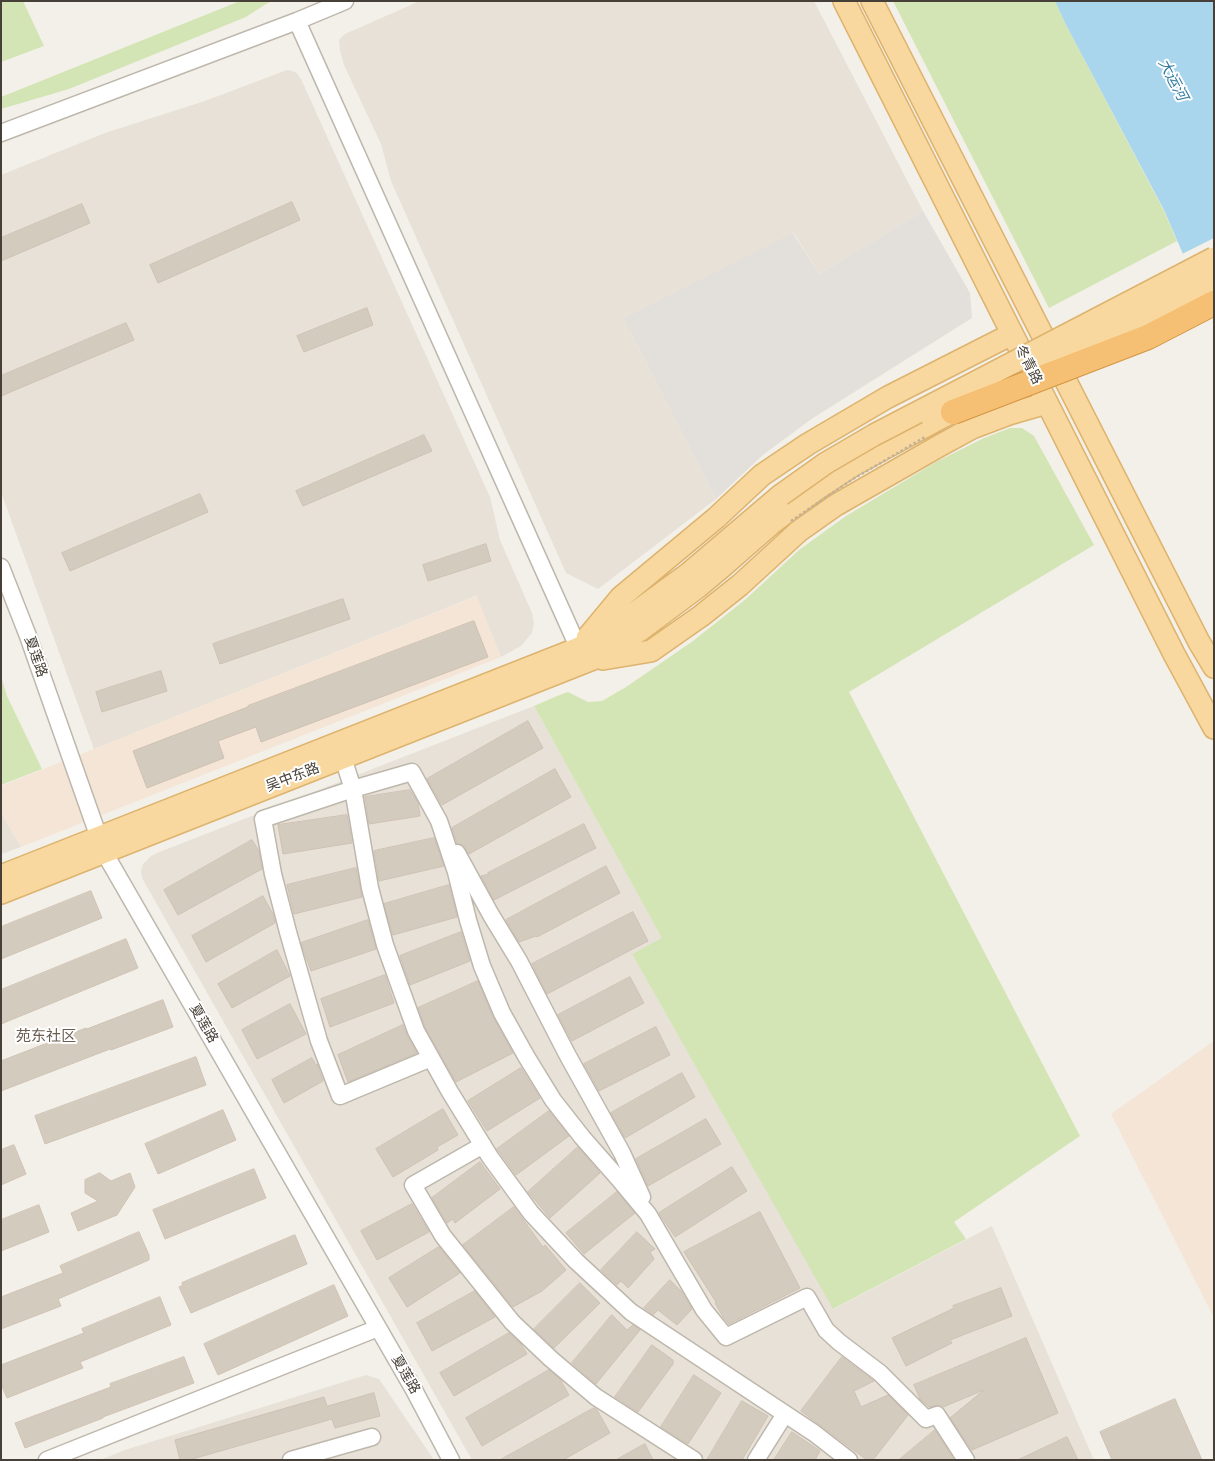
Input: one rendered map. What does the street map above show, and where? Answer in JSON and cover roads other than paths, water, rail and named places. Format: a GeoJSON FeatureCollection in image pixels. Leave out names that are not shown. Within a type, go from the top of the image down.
{"type":"FeatureCollection","features":[{"type":"Feature","properties":{"kind":"highway"},"geometry":{"type":"LineString","coordinates":[[953,412],[1148,336],[1214,303]]}},
{"type":"Feature","properties":{"kind":"main road","name":"冬青路"},"geometry":{"type":"LineString","coordinates":[[844,1],[1174,654],[1214,728]]}},
{"type":"Feature","properties":{"kind":"main road","name":"冬青路"},"geometry":{"type":"LineString","coordinates":[[872,1],[1199,642],[1214,667]]}},
{"type":"Feature","properties":{"kind":"main road"},"geometry":{"type":"LineString","coordinates":[[582,655],[610,631],[786,502],[826,463],[874,435],[1214,258]]}},
{"type":"Feature","properties":{"kind":"main road"},"geometry":{"type":"LineString","coordinates":[[786,502],[823,485],[854,465],[953,412],[1214,280]]}},
{"type":"Feature","properties":{"kind":"main road"},"geometry":{"type":"LineString","coordinates":[[582,655],[621,597],[716,518],[762,475],[808,444],[888,397],[1012,334]]}},
{"type":"Feature","properties":{"kind":"main road"},"geometry":{"type":"LineString","coordinates":[[582,655],[651,651],[701,616],[740,585],[798,531],[836,505],[972,428],[1009,414],[1047,403]]}},
{"type":"Feature","properties":{"kind":"main road","name":"吴中东路"},"geometry":{"type":"LineString","coordinates":[[1,876],[101,845],[343,758],[582,655]]}},
{"type":"Feature","properties":{"kind":"main road","name":"吴中东路"},"geometry":{"type":"LineString","coordinates":[[1,893],[101,845],[582,655]]}},
{"type":"Feature","properties":{"kind":"street"},"geometry":{"type":"LineString","coordinates":[[1,133],[346,1]]}},
{"type":"Feature","properties":{"kind":"street"},"geometry":{"type":"LineString","coordinates":[[297,21],[582,655]]}},
{"type":"Feature","properties":{"kind":"street","name":"夏莲路"},"geometry":{"type":"LineString","coordinates":[[1,567],[28,636],[101,845],[378,1328],[451,1460]]}},
{"type":"Feature","properties":{"kind":"street"},"geometry":{"type":"LineString","coordinates":[[343,758],[353,789],[370,888],[388,956],[416,1031],[483,1145],[531,1213],[576,1261],[631,1312],[814,1433],[849,1460]]}},
{"type":"Feature","properties":{"kind":"street"},"geometry":{"type":"LineString","coordinates":[[431,1058],[340,1096],[319,1041],[276,884],[263,819],[353,789],[412,772],[491,915],[519,961],[568,1056],[618,1145],[648,1214],[704,1310],[726,1337],[807,1297],[826,1330],[839,1342],[880,1373],[926,1419],[937,1415],[966,1460]]}},
{"type":"Feature","properties":{"kind":"street"},"geometry":{"type":"LineString","coordinates":[[439,821],[456,872],[482,966],[502,1013],[553,1100],[648,1214]]}},
{"type":"Feature","properties":{"kind":"street"},"geometry":{"type":"LineString","coordinates":[[483,1145],[413,1185],[443,1236],[512,1322],[551,1360],[596,1397],[694,1460]]}},
{"type":"Feature","properties":{"kind":"street"},"geometry":{"type":"LineString","coordinates":[[47,1460],[378,1328]]}},
{"type":"Feature","properties":{"kind":"street"},"geometry":{"type":"LineString","coordinates":[[756,1460],[785,1414]]}},
{"type":"Feature","properties":{"kind":"street"},"geometry":{"type":"LineString","coordinates":[[300,1459],[372,1437]]}},
{"type":"Feature","properties":{"kind":"water","name":"大运河"},"geometry":{"type":"Polygon","coordinates":[[[1055,1],[1214,1],[1214,326],[1164,210],[1055,1]]]}},
{"type":"Feature","properties":{"kind":"district","name":"苑东社区"},"geometry":{"type":"Point","coordinates":[46,1037]}}]}
